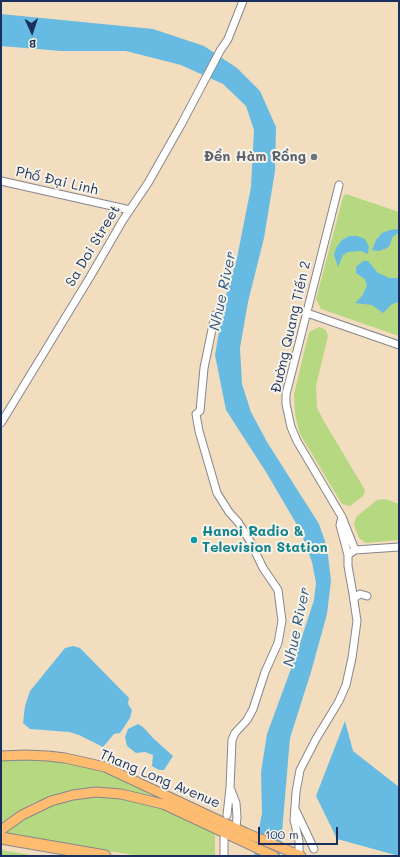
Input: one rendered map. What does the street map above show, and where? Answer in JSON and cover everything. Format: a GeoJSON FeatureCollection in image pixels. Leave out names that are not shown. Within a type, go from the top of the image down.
{"type":"FeatureCollection","features":[{"type":"Feature","properties":{"kind":"highway"},"geometry":{"type":"LineString","coordinates":[[1,838],[105,856]]}},
{"type":"Feature","properties":{"kind":"main road","name":"Thang Long Avenue"},"geometry":{"type":"LineString","coordinates":[[1,756],[48,756],[65,758],[105,767],[246,833],[300,856]]}},
{"type":"Feature","properties":{"kind":"main road"},"geometry":{"type":"LineString","coordinates":[[1,830],[32,809],[51,801],[96,792],[108,793],[127,795],[163,804],[274,856]]}},
{"type":"Feature","properties":{"kind":"street","name":"Sa Doi Street"},"geometry":{"type":"LineString","coordinates":[[1,423],[130,210],[148,183],[228,39],[244,1]]}},
{"type":"Feature","properties":{"kind":"street","name":"Phố Đại Linh"},"geometry":{"type":"LineString","coordinates":[[1,181],[130,210]]}},
{"type":"Feature","properties":{"kind":"street","name":"Đường Quang Tiến 2"},"geometry":{"type":"LineString","coordinates":[[300,856],[299,841],[294,820],[296,811],[296,792],[300,770],[316,739],[339,701],[346,685],[352,658],[357,621],[348,566],[348,555],[340,525],[342,517],[297,441],[287,415],[286,394],[339,185]]}},
{"type":"Feature","properties":{"kind":"street"},"geometry":{"type":"LineString","coordinates":[[307,313],[399,345]]}},
{"type":"Feature","properties":{"kind":"street"},"geometry":{"type":"LineString","coordinates":[[214,315],[204,368],[200,411],[196,414],[199,431],[217,493],[229,512],[242,528],[263,568],[278,590],[282,621],[278,643],[253,709],[247,720],[235,733],[232,740],[227,815]]}},
{"type":"Feature","properties":{"kind":"street"},"geometry":{"type":"LineString","coordinates":[[342,517],[355,550]]}},
{"type":"Feature","properties":{"kind":"street"},"geometry":{"type":"LineString","coordinates":[[348,555],[355,550],[399,547]]}},
{"type":"Feature","properties":{"kind":"street"},"geometry":{"type":"LineString","coordinates":[[354,598],[360,594],[367,596]]}},
{"type":"Feature","properties":{"kind":"street"},"geometry":{"type":"LineString","coordinates":[[230,788],[236,803],[236,828]]}},
{"type":"Feature","properties":{"kind":"street"},"geometry":{"type":"LineString","coordinates":[[296,811],[314,849]]}},
{"type":"Feature","properties":{"kind":"street"},"geometry":{"type":"LineString","coordinates":[[224,838],[224,856]]}},
{"type":"Feature","properties":{"kind":"green space"},"geometry":{"type":"Polygon","coordinates":[[[346,194],[399,212],[399,336],[321,309],[316,299],[343,197],[346,194]]]}},
{"type":"Feature","properties":{"kind":"green space"},"geometry":{"type":"Polygon","coordinates":[[[319,327],[326,330],[328,336],[316,386],[317,408],[365,490],[363,496],[350,506],[342,504],[300,434],[295,414],[294,394],[309,332],[319,327]]]}},
{"type":"Feature","properties":{"kind":"green space"},"geometry":{"type":"Polygon","coordinates":[[[385,499],[399,504],[399,540],[366,543],[359,538],[354,525],[356,517],[377,500],[385,499]]]}},
{"type":"Feature","properties":{"kind":"green space"},"geometry":{"type":"Polygon","coordinates":[[[26,759],[64,761],[110,773],[218,824],[149,795],[110,788],[94,788],[46,798],[29,805],[1,823],[1,760],[26,759]]]}},
{"type":"Feature","properties":{"kind":"green space"},"geometry":{"type":"Polygon","coordinates":[[[113,797],[159,806],[215,830],[215,856],[141,856],[1,835],[13,825],[36,812],[53,805],[76,799],[113,797]]]}},
{"type":"Feature","properties":{"kind":"green space"},"geometry":{"type":"Polygon","coordinates":[[[1,850],[38,856],[1,856],[1,850]]]}},
{"type":"Feature","properties":{"kind":"water"},"geometry":{"type":"Polygon","coordinates":[[[1,14],[153,29],[204,46],[237,68],[260,91],[276,127],[275,171],[264,238],[248,302],[240,348],[242,384],[251,412],[267,442],[319,524],[327,547],[331,581],[327,614],[311,672],[290,738],[280,856],[254,856],[262,813],[261,772],[267,734],[295,658],[314,600],[316,583],[312,562],[300,530],[266,472],[226,410],[215,355],[224,302],[237,258],[251,187],[254,130],[246,106],[223,84],[181,65],[126,51],[61,51],[1,46],[1,14]]]}},
{"type":"Feature","properties":{"kind":"water"},"geometry":{"type":"Polygon","coordinates":[[[399,229],[399,234],[396,234],[392,238],[390,245],[387,248],[379,251],[372,250],[376,240],[382,233],[399,229]]]}},
{"type":"Feature","properties":{"kind":"water"},"geometry":{"type":"Polygon","coordinates":[[[349,236],[357,236],[365,239],[369,247],[368,254],[361,251],[348,252],[343,255],[338,267],[334,255],[336,248],[342,240],[349,236]]]}},
{"type":"Feature","properties":{"kind":"water"},"geometry":{"type":"Polygon","coordinates":[[[363,261],[368,261],[378,273],[389,278],[399,278],[399,302],[392,304],[383,313],[372,305],[355,303],[362,296],[367,286],[365,279],[356,273],[356,267],[363,261]]]}},
{"type":"Feature","properties":{"kind":"water"},"geometry":{"type":"Polygon","coordinates":[[[73,646],[80,648],[129,698],[128,704],[132,710],[130,718],[120,733],[114,734],[103,747],[79,735],[69,732],[30,729],[23,723],[25,706],[30,691],[65,648],[73,646]]]}},
{"type":"Feature","properties":{"kind":"water"},"geometry":{"type":"Polygon","coordinates":[[[345,721],[353,751],[399,787],[399,856],[337,839],[316,796],[345,721]]]}},
{"type":"Feature","properties":{"kind":"water"},"geometry":{"type":"Polygon","coordinates":[[[138,724],[173,756],[164,770],[159,770],[152,766],[153,755],[145,752],[136,753],[127,746],[125,737],[128,729],[138,724]]]}},
{"type":"Feature","properties":{"kind":"place","name":"Đền Hàm Rồng"},"geometry":{"type":"Point","coordinates":[314,157]}},
{"type":"Feature","properties":{"kind":"place","name":"Hanoi Radio & Television Station"},"geometry":{"type":"Point","coordinates":[194,540]}},
{"type":"Feature","properties":{"kind":"water label","name":"Nhue River"},"geometry":{"type":"Point","coordinates":[223,291]}},
{"type":"Feature","properties":{"kind":"water label","name":"Nhue River"},"geometry":{"type":"Point","coordinates":[297,627]}}]}
